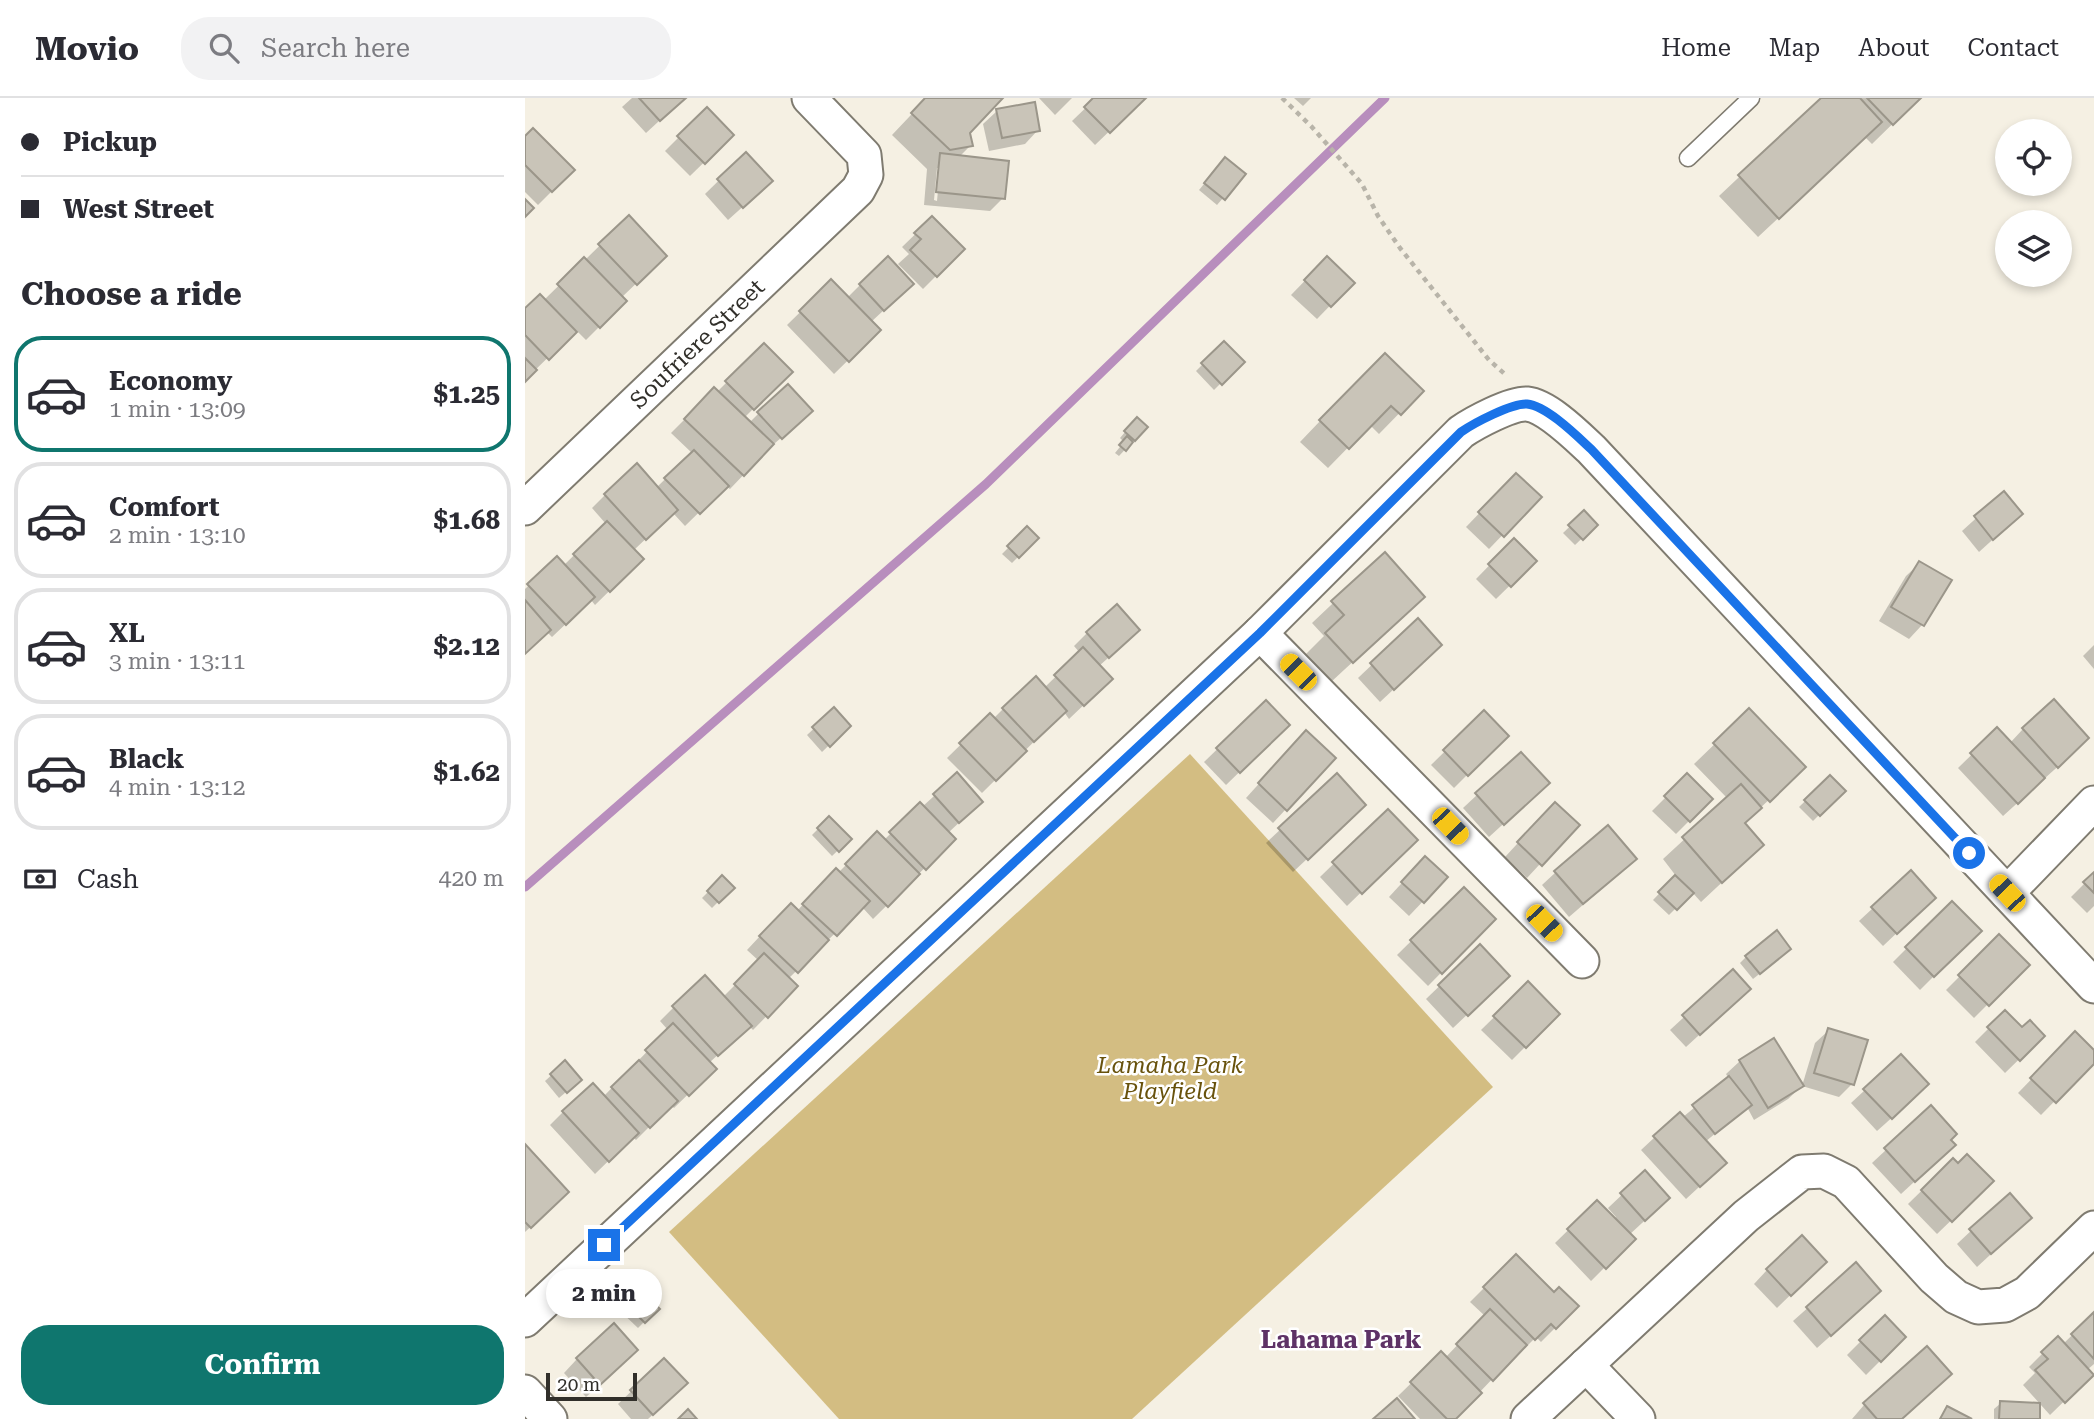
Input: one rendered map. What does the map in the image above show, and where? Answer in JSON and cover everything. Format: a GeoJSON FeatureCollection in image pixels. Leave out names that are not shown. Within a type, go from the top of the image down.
{"type":"FeatureCollection","features":[{"type":"Feature","properties":{"kind":"street","name":"Soufriere Street"},"geometry":{"type":"LineString","coordinates":[[525,508],[858,190],[866,175],[864,155],[810,98]]}},
{"type":"Feature","properties":{"kind":"street"},"geometry":{"type":"LineString","coordinates":[[525,1320],[1260,633],[1461,432],[1481,419],[1526,404],[1540,409],[1558,421],[1591,449],[2094,986]]}},
{"type":"Feature","properties":{"kind":"street"},"geometry":{"type":"LineString","coordinates":[[1260,633],[1582,961]]}},
{"type":"Feature","properties":{"kind":"street"},"geometry":{"type":"LineString","coordinates":[[2007,893],[2094,803]]}},
{"type":"Feature","properties":{"kind":"street"},"geometry":{"type":"LineString","coordinates":[[1528,1419],[1746,1216],[1803,1172],[1824,1171],[1846,1182],[1934,1278],[1956,1297],[1978,1307],[2005,1305],[2027,1293],[2094,1228]]}},
{"type":"Feature","properties":{"kind":"street"},"geometry":{"type":"LineString","coordinates":[[1587,1364],[1638,1419]]}},
{"type":"Feature","properties":{"kind":"street"},"geometry":{"type":"LineString","coordinates":[[525,1392],[550,1419]]}},
{"type":"Feature","properties":{"kind":"lane"},"geometry":{"type":"LineString","coordinates":[[1688,158],[1751,98]]}},
{"type":"Feature","properties":{"kind":"path"},"geometry":{"type":"LineString","coordinates":[[1282,98],[1311,126],[1362,184],[1378,216],[1400,248],[1489,360],[1514,381],[1526,404]]}},
{"type":"Feature","properties":{"kind":"green space","name":"Lamaha Park Playfield"},"geometry":{"type":"Polygon","coordinates":[[[1190,754],[1493,1087],[1132,1419],[839,1419],[669,1232],[1190,754]]]}},
{"type":"Feature","properties":{"kind":"building"},"geometry":{"type":"Polygon","coordinates":[[[639,98],[686,98],[660,121],[639,98]]]}},
{"type":"Feature","properties":{"kind":"building"},"geometry":{"type":"Polygon","coordinates":[[[925,98],[1003,98],[970,133],[973,146],[950,150],[911,113],[925,98]]]}},
{"type":"Feature","properties":{"kind":"building"},"geometry":{"type":"Polygon","coordinates":[[[1093,98],[1146,98],[1110,133],[1084,107],[1093,98]]]}},
{"type":"Feature","properties":{"kind":"building"},"geometry":{"type":"Polygon","coordinates":[[[1821,98],[1860,98],[1882,122],[1779,219],[1738,175],[1821,98]]]}},
{"type":"Feature","properties":{"kind":"building"},"geometry":{"type":"Polygon","coordinates":[[[1867,98],[1921,98],[1893,125],[1867,98]]]}},
{"type":"Feature","properties":{"kind":"building"},"geometry":{"type":"Polygon","coordinates":[[[1035,102],[1040,131],[1002,138],[996,109],[1035,102]]]}},
{"type":"Feature","properties":{"kind":"building"},"geometry":{"type":"Polygon","coordinates":[[[707,107],[734,135],[705,164],[677,136],[707,107]]]}},
{"type":"Feature","properties":{"kind":"building"},"geometry":{"type":"Polygon","coordinates":[[[533,128],[575,170],[552,192],[525,165],[525,136],[533,128]]]}},
{"type":"Feature","properties":{"kind":"building"},"geometry":{"type":"Polygon","coordinates":[[[746,152],[773,181],[743,208],[717,179],[746,152]]]}},
{"type":"Feature","properties":{"kind":"building"},"geometry":{"type":"Polygon","coordinates":[[[940,153],[1009,161],[1005,199],[936,192],[940,153]]]}},
{"type":"Feature","properties":{"kind":"building"},"geometry":{"type":"Polygon","coordinates":[[[1225,157],[1246,174],[1225,200],[1204,183],[1225,157]]]}},
{"type":"Feature","properties":{"kind":"building"},"geometry":{"type":"Polygon","coordinates":[[[525,199],[534,208],[525,217],[525,199]]]}},
{"type":"Feature","properties":{"kind":"building"},"geometry":{"type":"Polygon","coordinates":[[[629,215],[667,256],[637,285],[598,244],[629,215]]]}},
{"type":"Feature","properties":{"kind":"building"},"geometry":{"type":"Polygon","coordinates":[[[932,216],[965,249],[937,277],[910,250],[921,239],[914,233],[932,216]]]}},
{"type":"Feature","properties":{"kind":"building"},"geometry":{"type":"Polygon","coordinates":[[[888,256],[914,284],[884,311],[859,284],[888,256]]]}},
{"type":"Feature","properties":{"kind":"building"},"geometry":{"type":"Polygon","coordinates":[[[1327,256],[1355,283],[1331,307],[1304,280],[1327,256]]]}},
{"type":"Feature","properties":{"kind":"building"},"geometry":{"type":"Polygon","coordinates":[[[584,257],[627,301],[600,328],[557,284],[584,257]]]}},
{"type":"Feature","properties":{"kind":"building"},"geometry":{"type":"Polygon","coordinates":[[[831,279],[881,330],[849,362],[799,311],[831,279]]]}},
{"type":"Feature","properties":{"kind":"building"},"geometry":{"type":"Polygon","coordinates":[[[540,294],[577,332],[549,360],[525,335],[525,308],[540,294]]]}},
{"type":"Feature","properties":{"kind":"building"},"geometry":{"type":"Polygon","coordinates":[[[1224,341],[1245,362],[1222,385],[1201,363],[1224,341]]]}},
{"type":"Feature","properties":{"kind":"building"},"geometry":{"type":"Polygon","coordinates":[[[764,343],[793,372],[754,410],[725,381],[764,343]]]}},
{"type":"Feature","properties":{"kind":"building"},"geometry":{"type":"Polygon","coordinates":[[[1385,353],[1424,391],[1401,415],[1391,406],[1349,449],[1319,420],[1385,353]]]}},
{"type":"Feature","properties":{"kind":"building"},"geometry":{"type":"Polygon","coordinates":[[[525,358],[537,370],[525,382],[525,358]]]}},
{"type":"Feature","properties":{"kind":"building"},"geometry":{"type":"Polygon","coordinates":[[[788,384],[813,411],[782,439],[757,412],[788,384]]]}},
{"type":"Feature","properties":{"kind":"building"},"geometry":{"type":"Polygon","coordinates":[[[714,387],[774,444],[744,476],[684,419],[714,387]]]}},
{"type":"Feature","properties":{"kind":"building"},"geometry":{"type":"Polygon","coordinates":[[[1137,417],[1148,427],[1135,441],[1124,431],[1137,417]]]}},
{"type":"Feature","properties":{"kind":"building"},"geometry":{"type":"Polygon","coordinates":[[[1127,436],[1133,442],[1126,451],[1119,445],[1127,436]]]}},
{"type":"Feature","properties":{"kind":"building"},"geometry":{"type":"Polygon","coordinates":[[[694,450],[729,486],[700,514],[664,478],[694,450]]]}},
{"type":"Feature","properties":{"kind":"building"},"geometry":{"type":"Polygon","coordinates":[[[637,463],[678,510],[646,540],[604,494],[637,463]]]}},
{"type":"Feature","properties":{"kind":"building"},"geometry":{"type":"Polygon","coordinates":[[[1516,473],[1542,497],[1504,537],[1478,512],[1516,473]]]}},
{"type":"Feature","properties":{"kind":"building"},"geometry":{"type":"Polygon","coordinates":[[[2004,491],[2023,514],[1993,540],[1974,516],[2004,491]]]}},
{"type":"Feature","properties":{"kind":"building"},"geometry":{"type":"Polygon","coordinates":[[[1584,510],[1598,525],[1583,540],[1568,525],[1584,510]]]}},
{"type":"Feature","properties":{"kind":"building"},"geometry":{"type":"Polygon","coordinates":[[[607,521],[644,559],[610,592],[573,554],[607,521]]]}},
{"type":"Feature","properties":{"kind":"building"},"geometry":{"type":"Polygon","coordinates":[[[1027,526],[1039,538],[1019,558],[1007,546],[1027,526]]]}},
{"type":"Feature","properties":{"kind":"building"},"geometry":{"type":"Polygon","coordinates":[[[1514,538],[1537,561],[1511,587],[1488,564],[1514,538]]]}},
{"type":"Feature","properties":{"kind":"building"},"geometry":{"type":"Polygon","coordinates":[[[1385,552],[1425,597],[1353,663],[1325,633],[1344,615],[1331,601],[1385,552]]]}},
{"type":"Feature","properties":{"kind":"building"},"geometry":{"type":"Polygon","coordinates":[[[557,556],[595,597],[566,625],[527,584],[557,556]]]}},
{"type":"Feature","properties":{"kind":"building"},"geometry":{"type":"Polygon","coordinates":[[[1919,561],[1952,580],[1924,626],[1891,607],[1919,561]]]}},
{"type":"Feature","properties":{"kind":"building"},"geometry":{"type":"Polygon","coordinates":[[[525,600],[551,630],[525,654],[525,600]]]}},
{"type":"Feature","properties":{"kind":"building"},"geometry":{"type":"Polygon","coordinates":[[[1117,604],[1140,630],[1109,658],[1086,632],[1117,604]]]}},
{"type":"Feature","properties":{"kind":"building"},"geometry":{"type":"Polygon","coordinates":[[[1418,618],[1442,645],[1394,690],[1370,663],[1418,618]]]}},
{"type":"Feature","properties":{"kind":"building"},"geometry":{"type":"Polygon","coordinates":[[[1083,647],[1113,679],[1084,706],[1054,675],[1083,647]]]}},
{"type":"Feature","properties":{"kind":"building"},"geometry":{"type":"Polygon","coordinates":[[[1036,676],[1067,711],[1034,742],[1002,708],[1036,676]]]}},
{"type":"Feature","properties":{"kind":"building"},"geometry":{"type":"Polygon","coordinates":[[[2054,699],[2089,738],[2058,768],[2022,728],[2054,699]]]}},
{"type":"Feature","properties":{"kind":"building"},"geometry":{"type":"Polygon","coordinates":[[[1266,700],[1290,725],[1240,773],[1216,748],[1266,700]]]}},
{"type":"Feature","properties":{"kind":"building"},"geometry":{"type":"Polygon","coordinates":[[[834,707],[851,726],[830,747],[812,727],[834,707]]]}},
{"type":"Feature","properties":{"kind":"building"},"geometry":{"type":"Polygon","coordinates":[[[1749,708],[1806,767],[1770,802],[1713,743],[1749,708]]]}},
{"type":"Feature","properties":{"kind":"building"},"geometry":{"type":"Polygon","coordinates":[[[1484,710],[1509,736],[1468,776],[1443,750],[1484,710]]]}},
{"type":"Feature","properties":{"kind":"building"},"geometry":{"type":"Polygon","coordinates":[[[990,713],[1027,751],[996,781],[959,743],[990,713]]]}},
{"type":"Feature","properties":{"kind":"building"},"geometry":{"type":"Polygon","coordinates":[[[1997,727],[2045,778],[2018,804],[1970,753],[1997,727]]]}},
{"type":"Feature","properties":{"kind":"building"},"geometry":{"type":"Polygon","coordinates":[[[1306,730],[1336,758],[1287,811],[1258,783],[1306,730]]]}},
{"type":"Feature","properties":{"kind":"building"},"geometry":{"type":"Polygon","coordinates":[[[1521,752],[1550,783],[1504,825],[1475,793],[1521,752]]]}},
{"type":"Feature","properties":{"kind":"building"},"geometry":{"type":"Polygon","coordinates":[[[957,772],[983,802],[959,823],[933,794],[957,772]]]}},
{"type":"Feature","properties":{"kind":"building"},"geometry":{"type":"Polygon","coordinates":[[[1337,773],[1366,805],[1308,860],[1278,828],[1337,773]]]}},
{"type":"Feature","properties":{"kind":"building"},"geometry":{"type":"Polygon","coordinates":[[[1687,773],[1713,799],[1690,822],[1664,796],[1687,773]]]}},
{"type":"Feature","properties":{"kind":"building"},"geometry":{"type":"Polygon","coordinates":[[[1830,775],[1846,791],[1820,816],[1804,800],[1830,775]]]}},
{"type":"Feature","properties":{"kind":"building"},"geometry":{"type":"Polygon","coordinates":[[[1741,784],[1762,808],[1745,823],[1764,845],[1722,883],[1682,837],[1741,784]]]}},
{"type":"Feature","properties":{"kind":"building"},"geometry":{"type":"Polygon","coordinates":[[[920,802],[956,839],[926,870],[889,832],[920,802]]]}},
{"type":"Feature","properties":{"kind":"building"},"geometry":{"type":"Polygon","coordinates":[[[1555,802],[1580,825],[1542,866],[1517,842],[1555,802]]]}},
{"type":"Feature","properties":{"kind":"building"},"geometry":{"type":"Polygon","coordinates":[[[1388,809],[1418,840],[1362,894],[1332,862],[1388,809]]]}},
{"type":"Feature","properties":{"kind":"building"},"geometry":{"type":"Polygon","coordinates":[[[829,816],[852,839],[839,852],[817,828],[829,816]]]}},
{"type":"Feature","properties":{"kind":"building"},"geometry":{"type":"Polygon","coordinates":[[[1608,825],[1637,859],[1583,904],[1554,871],[1608,825]]]}},
{"type":"Feature","properties":{"kind":"building"},"geometry":{"type":"Polygon","coordinates":[[[877,831],[920,874],[888,907],[845,864],[877,831]]]}},
{"type":"Feature","properties":{"kind":"building"},"geometry":{"type":"Polygon","coordinates":[[[1425,856],[1448,877],[1424,903],[1401,882],[1425,856]]]}},
{"type":"Feature","properties":{"kind":"building"},"geometry":{"type":"Polygon","coordinates":[[[836,868],[870,901],[837,936],[802,904],[836,868]]]}},
{"type":"Feature","properties":{"kind":"building"},"geometry":{"type":"Polygon","coordinates":[[[1911,870],[1936,898],[1897,934],[1871,907],[1911,870]]]}},
{"type":"Feature","properties":{"kind":"building"},"geometry":{"type":"Polygon","coordinates":[[[2094,872],[2094,893],[2083,882],[2094,872]]]}},
{"type":"Feature","properties":{"kind":"building"},"geometry":{"type":"Polygon","coordinates":[[[722,875],[735,888],[719,903],[707,891],[722,875]]]}},
{"type":"Feature","properties":{"kind":"building"},"geometry":{"type":"Polygon","coordinates":[[[1675,875],[1694,893],[1677,910],[1658,892],[1675,875]]]}},
{"type":"Feature","properties":{"kind":"building"},"geometry":{"type":"Polygon","coordinates":[[[1464,887],[1496,919],[1442,974],[1410,940],[1464,887]]]}},
{"type":"Feature","properties":{"kind":"building"},"geometry":{"type":"Polygon","coordinates":[[[1952,901],[1982,931],[1934,977],[1905,947],[1952,901]]]}},
{"type":"Feature","properties":{"kind":"building"},"geometry":{"type":"Polygon","coordinates":[[[791,903],[829,940],[798,973],[759,936],[791,903]]]}},
{"type":"Feature","properties":{"kind":"building"},"geometry":{"type":"Polygon","coordinates":[[[1777,930],[1791,949],[1760,974],[1745,956],[1777,930]]]}},
{"type":"Feature","properties":{"kind":"building"},"geometry":{"type":"Polygon","coordinates":[[[1999,934],[2030,965],[1989,1006],[1958,975],[1999,934]]]}},
{"type":"Feature","properties":{"kind":"building"},"geometry":{"type":"Polygon","coordinates":[[[1480,944],[1510,976],[1468,1016],[1438,985],[1480,944]]]}},
{"type":"Feature","properties":{"kind":"building"},"geometry":{"type":"Polygon","coordinates":[[[764,953],[798,986],[768,1018],[734,984],[764,953]]]}},
{"type":"Feature","properties":{"kind":"building"},"geometry":{"type":"Polygon","coordinates":[[[1733,969],[1751,989],[1700,1035],[1682,1015],[1733,969]]]}},
{"type":"Feature","properties":{"kind":"building"},"geometry":{"type":"Polygon","coordinates":[[[705,975],[752,1026],[718,1056],[672,1006],[705,975]]]}},
{"type":"Feature","properties":{"kind":"building"},"geometry":{"type":"Polygon","coordinates":[[[1528,981],[1560,1014],[1526,1048],[1493,1016],[1528,981]]]}},
{"type":"Feature","properties":{"kind":"building"},"geometry":{"type":"Polygon","coordinates":[[[2005,1010],[2022,1027],[2030,1020],[2045,1036],[2020,1061],[1987,1027],[2005,1010]]]}},
{"type":"Feature","properties":{"kind":"building"},"geometry":{"type":"Polygon","coordinates":[[[673,1023],[717,1069],[689,1096],[645,1050],[673,1023]]]}},
{"type":"Feature","properties":{"kind":"building"},"geometry":{"type":"Polygon","coordinates":[[[1828,1028],[1868,1040],[1854,1085],[1814,1073],[1828,1028]]]}},
{"type":"Feature","properties":{"kind":"building"},"geometry":{"type":"Polygon","coordinates":[[[2075,1031],[2094,1050],[2094,1064],[2056,1103],[2030,1078],[2075,1031]]]}},
{"type":"Feature","properties":{"kind":"building"},"geometry":{"type":"Polygon","coordinates":[[[1774,1038],[1804,1086],[1768,1108],[1739,1060],[1774,1038]]]}},
{"type":"Feature","properties":{"kind":"building"},"geometry":{"type":"Polygon","coordinates":[[[1901,1054],[1929,1084],[1892,1119],[1863,1089],[1901,1054]]]}},
{"type":"Feature","properties":{"kind":"building"},"geometry":{"type":"Polygon","coordinates":[[[565,1060],[582,1080],[567,1093],[550,1074],[565,1060]]]}},
{"type":"Feature","properties":{"kind":"building"},"geometry":{"type":"Polygon","coordinates":[[[639,1060],[678,1101],[650,1128],[611,1087],[639,1060]]]}},
{"type":"Feature","properties":{"kind":"building"},"geometry":{"type":"Polygon","coordinates":[[[1729,1076],[1752,1105],[1715,1134],[1692,1105],[1729,1076]]]}},
{"type":"Feature","properties":{"kind":"building"},"geometry":{"type":"Polygon","coordinates":[[[593,1083],[639,1133],[609,1162],[562,1111],[593,1083]]]}},
{"type":"Feature","properties":{"kind":"building"},"geometry":{"type":"Polygon","coordinates":[[[1931,1105],[1957,1134],[1951,1140],[1956,1145],[1915,1182],[1884,1148],[1931,1105]]]}},
{"type":"Feature","properties":{"kind":"building"},"geometry":{"type":"Polygon","coordinates":[[[1680,1112],[1727,1163],[1700,1187],[1653,1136],[1680,1112]]]}},
{"type":"Feature","properties":{"kind":"building"},"geometry":{"type":"Polygon","coordinates":[[[525,1144],[569,1192],[531,1228],[525,1222],[525,1144]]]}},
{"type":"Feature","properties":{"kind":"building"},"geometry":{"type":"Polygon","coordinates":[[[1967,1154],[1994,1181],[1952,1222],[1921,1190],[1953,1158],[1958,1163],[1967,1154]]]}},
{"type":"Feature","properties":{"kind":"building"},"geometry":{"type":"Polygon","coordinates":[[[1645,1170],[1670,1198],[1645,1221],[1620,1193],[1645,1170]]]}},
{"type":"Feature","properties":{"kind":"building"},"geometry":{"type":"Polygon","coordinates":[[[2010,1193],[2032,1218],[1991,1254],[1969,1229],[2010,1193]]]}},
{"type":"Feature","properties":{"kind":"building"},"geometry":{"type":"Polygon","coordinates":[[[1597,1200],[1636,1239],[1606,1269],[1567,1229],[1597,1200]]]}},
{"type":"Feature","properties":{"kind":"building"},"geometry":{"type":"Polygon","coordinates":[[[1802,1235],[1827,1262],[1791,1296],[1766,1269],[1802,1235]]]}},
{"type":"Feature","properties":{"kind":"building"},"geometry":{"type":"Polygon","coordinates":[[[1516,1254],[1554,1292],[1559,1287],[1579,1306],[1556,1329],[1551,1324],[1535,1340],[1483,1287],[1516,1254]]]}},
{"type":"Feature","properties":{"kind":"building"},"geometry":{"type":"Polygon","coordinates":[[[1856,1262],[1881,1291],[1831,1336],[1806,1307],[1856,1262]]]}},
{"type":"Feature","properties":{"kind":"building"},"geometry":{"type":"Polygon","coordinates":[[[639,1288],[660,1309],[645,1323],[624,1302],[639,1288]]]}},
{"type":"Feature","properties":{"kind":"building"},"geometry":{"type":"Polygon","coordinates":[[[1490,1309],[1527,1345],[1493,1381],[1456,1344],[1490,1309]]]}},
{"type":"Feature","properties":{"kind":"building"},"geometry":{"type":"Polygon","coordinates":[[[2094,1312],[2094,1359],[2071,1334],[2094,1312]]]}},
{"type":"Feature","properties":{"kind":"building"},"geometry":{"type":"Polygon","coordinates":[[[1885,1315],[1906,1337],[1881,1362],[1859,1340],[1885,1315]]]}},
{"type":"Feature","properties":{"kind":"building"},"geometry":{"type":"Polygon","coordinates":[[[614,1323],[638,1350],[600,1385],[576,1358],[614,1323]]]}},
{"type":"Feature","properties":{"kind":"building"},"geometry":{"type":"Polygon","coordinates":[[[2058,1336],[2094,1375],[2065,1403],[2035,1370],[2048,1359],[2041,1352],[2058,1336]]]}},
{"type":"Feature","properties":{"kind":"building"},"geometry":{"type":"Polygon","coordinates":[[[1927,1346],[1952,1374],[1902,1419],[1877,1419],[1863,1403],[1927,1346]]]}},
{"type":"Feature","properties":{"kind":"building"},"geometry":{"type":"Polygon","coordinates":[[[1441,1351],[1482,1393],[1456,1419],[1447,1419],[1410,1382],[1441,1351]]]}},
{"type":"Feature","properties":{"kind":"building"},"geometry":{"type":"Polygon","coordinates":[[[664,1358],[688,1383],[653,1415],[630,1390],[664,1358]]]}},
{"type":"Feature","properties":{"kind":"building"},"geometry":{"type":"Polygon","coordinates":[[[1397,1398],[1415,1419],[1373,1419],[1397,1398]]]}},
{"type":"Feature","properties":{"kind":"building"},"geometry":{"type":"Polygon","coordinates":[[[2000,1401],[2040,1403],[2040,1419],[1999,1419],[2000,1401]]]}},
{"type":"Feature","properties":{"kind":"building"},"geometry":{"type":"Polygon","coordinates":[[[1947,1406],[1972,1419],[1940,1419],[1947,1406]]]}},
{"type":"Feature","properties":{"kind":"building"},"geometry":{"type":"Polygon","coordinates":[[[688,1409],[697,1419],[678,1419],[688,1409]]]}},
{"type":"Feature","properties":{"kind":"waterway"},"geometry":{"type":"LineString","coordinates":[[525,887],[986,484],[1385,98]]}},
{"type":"Feature","properties":{"kind":"district","name":"Lahama Park"},"geometry":{"type":"Point","coordinates":[1341,1340]}},
{"type":"Feature","properties":{"kind":"route"},"geometry":{"type":"LineString","coordinates":[[604,1245],[1260,633],[1461,432],[1481,419],[1526,404],[1540,409],[1558,421],[1591,449],[1969,853]]}}]}
